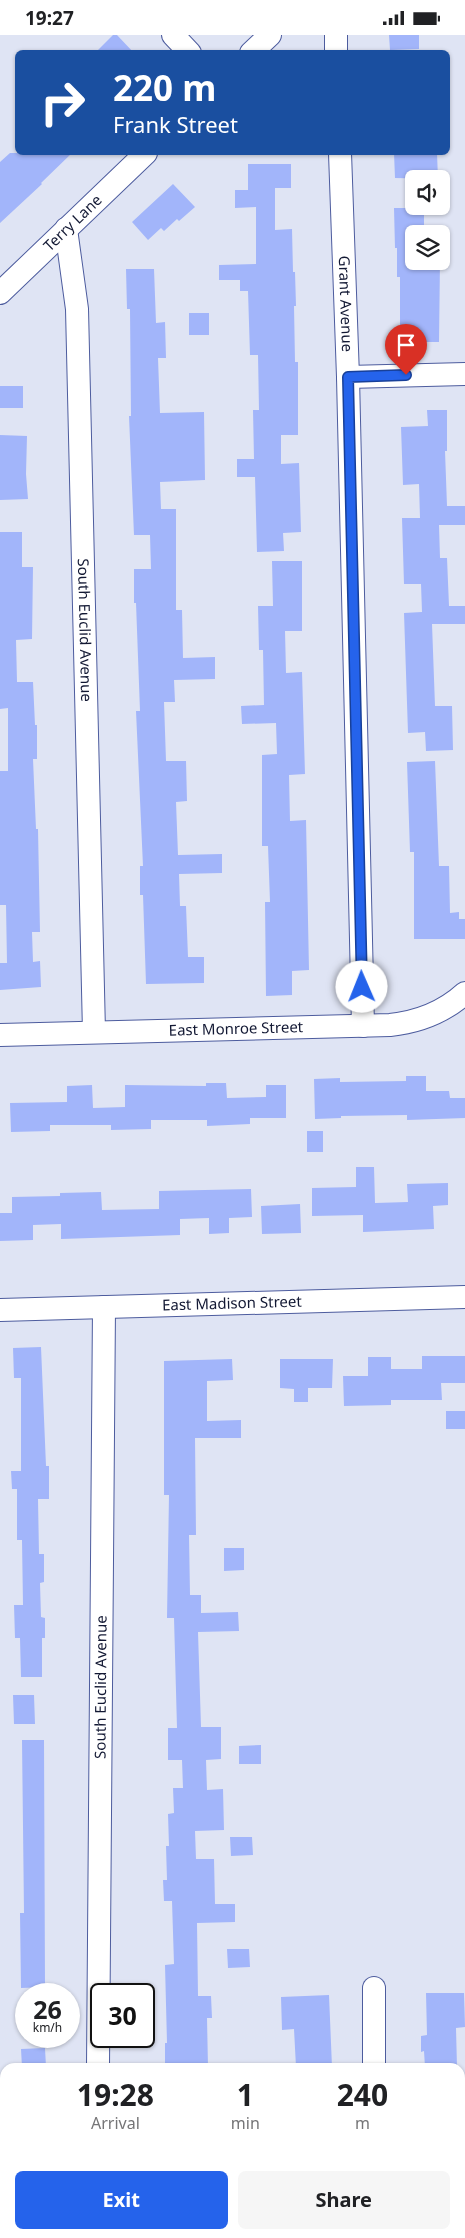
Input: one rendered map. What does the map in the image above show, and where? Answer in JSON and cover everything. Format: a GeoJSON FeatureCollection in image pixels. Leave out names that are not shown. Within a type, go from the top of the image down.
{"type":"FeatureCollection","features":[{"type":"Feature","properties":{"kind":"street"},"geometry":{"type":"LineString","coordinates":[[173,35],[187,50]]}},
{"type":"Feature","properties":{"kind":"street"},"geometry":{"type":"LineString","coordinates":[[254,50],[270,35]]}},
{"type":"Feature","properties":{"kind":"street"},"geometry":{"type":"LineString","coordinates":[[336,35],[336,50]]}},
{"type":"Feature","properties":{"kind":"street","name":"Terry Lane"},"geometry":{"type":"LineString","coordinates":[[0,293],[144,155]]}},
{"type":"Feature","properties":{"kind":"street","name":"Grant Avenue"},"geometry":{"type":"LineString","coordinates":[[340,155],[348,377],[363,1026]]}},
{"type":"Feature","properties":{"kind":"street","name":"South Euclid Avenue"},"geometry":{"type":"LineString","coordinates":[[66,229],[77,309],[94,1032]]}},
{"type":"Feature","properties":{"kind":"street"},"geometry":{"type":"LineString","coordinates":[[348,377],[465,374]]}},
{"type":"Feature","properties":{"kind":"street","name":"East Monroe Street"},"geometry":{"type":"LineString","coordinates":[[0,1035],[363,1026],[411,1023],[445,1009],[465,993]]}},
{"type":"Feature","properties":{"kind":"street","name":"East Madison Street"},"geometry":{"type":"LineString","coordinates":[[0,1310],[465,1297]]}},
{"type":"Feature","properties":{"kind":"street","name":"South Euclid Avenue"},"geometry":{"type":"LineString","coordinates":[[98,2063],[104,1307]]}},
{"type":"Feature","properties":{"kind":"street"},"geometry":{"type":"LineString","coordinates":[[374,1988],[374,2063]]}},
{"type":"Feature","properties":{"kind":"building"},"geometry":{"type":"Polygon","coordinates":[[[113,35],[117,35],[131,50],[98,50],[113,35]]]}},
{"type":"Feature","properties":{"kind":"building"},"geometry":{"type":"Polygon","coordinates":[[[389,35],[419,35],[419,49],[390,50],[389,35]]]}},
{"type":"Feature","properties":{"kind":"building"},"geometry":{"type":"Polygon","coordinates":[[[10,153],[15,153],[15,155],[70,155],[0,223],[0,162],[10,153]]]}},
{"type":"Feature","properties":{"kind":"building"},"geometry":{"type":"Polygon","coordinates":[[[394,155],[437,155],[438,170],[405,170],[405,178],[395,178],[394,155]]]}},
{"type":"Feature","properties":{"kind":"building"},"geometry":{"type":"Polygon","coordinates":[[[248,164],[291,164],[291,188],[275,188],[275,230],[292,229],[296,306],[294,306],[295,362],[298,362],[298,435],[281,435],[281,464],[299,463],[301,532],[283,533],[284,551],[257,552],[255,477],[237,477],[237,459],[254,459],[253,410],[259,410],[258,355],[250,355],[248,291],[240,291],[240,280],[219,280],[219,265],[256,264],[256,207],[235,208],[235,190],[248,190],[248,164]]]}},
{"type":"Feature","properties":{"kind":"building"},"geometry":{"type":"Polygon","coordinates":[[[173,184],[195,207],[179,221],[177,219],[164,231],[161,228],[148,240],[132,222],[173,184]]]}},
{"type":"Feature","properties":{"kind":"building"},"geometry":{"type":"Polygon","coordinates":[[[394,208],[405,208],[405,215],[424,215],[424,225],[405,225],[405,270],[440,270],[439,342],[400,342],[400,277],[397,277],[397,248],[395,248],[394,208]]]}},
{"type":"Feature","properties":{"kind":"building"},"geometry":{"type":"Polygon","coordinates":[[[126,269],[154,269],[156,323],[165,322],[166,358],[158,358],[160,413],[204,412],[205,480],[160,482],[161,509],[176,509],[176,610],[182,610],[183,658],[215,657],[215,679],[174,680],[175,702],[164,702],[166,761],[186,761],[187,801],[176,802],[178,855],[222,854],[222,873],[179,874],[180,906],[186,906],[188,957],[204,957],[204,983],[146,984],[143,895],[140,895],[140,866],[143,866],[136,711],[140,711],[134,569],[151,569],[150,535],[134,535],[129,416],[131,416],[130,309],[127,309],[126,269]]]}},
{"type":"Feature","properties":{"kind":"building"},"geometry":{"type":"Polygon","coordinates":[[[189,313],[209,313],[209,335],[189,335],[189,313]]]}},
{"type":"Feature","properties":{"kind":"building"},"geometry":{"type":"Polygon","coordinates":[[[0,386],[23,386],[23,408],[0,408],[0,386]]]}},
{"type":"Feature","properties":{"kind":"building"},"geometry":{"type":"Polygon","coordinates":[[[427,410],[447,410],[447,451],[445,451],[447,506],[465,506],[465,525],[439,525],[440,558],[447,558],[449,606],[465,606],[465,624],[432,624],[435,706],[452,706],[453,750],[426,751],[425,732],[408,733],[404,613],[422,612],[421,584],[404,584],[402,518],[420,518],[419,484],[403,485],[401,427],[428,426],[427,410]]]}},
{"type":"Feature","properties":{"kind":"building"},"geometry":{"type":"Polygon","coordinates":[[[0,435],[27,436],[26,474],[28,499],[0,500],[0,435]]]}},
{"type":"Feature","properties":{"kind":"building"},"geometry":{"type":"Polygon","coordinates":[[[0,532],[22,532],[22,567],[33,567],[32,639],[16,640],[17,682],[33,682],[35,725],[37,725],[37,759],[33,759],[36,829],[38,829],[40,932],[32,932],[33,962],[40,961],[41,987],[0,990],[0,963],[7,963],[6,905],[0,905],[0,771],[8,771],[8,708],[0,709],[0,532]]]}},
{"type":"Feature","properties":{"kind":"building"},"geometry":{"type":"Polygon","coordinates":[[[272,561],[302,561],[302,631],[285,631],[286,673],[302,672],[305,774],[289,775],[290,821],[306,820],[309,970],[292,971],[292,995],[266,996],[265,902],[270,902],[268,846],[262,846],[262,755],[277,754],[276,723],[242,724],[241,706],[264,705],[263,650],[259,650],[258,606],[273,606],[272,561]]]}},
{"type":"Feature","properties":{"kind":"building"},"geometry":{"type":"Polygon","coordinates":[[[435,761],[439,866],[449,866],[450,913],[459,912],[459,919],[465,919],[465,939],[414,939],[414,852],[410,852],[407,762],[435,761]]]}},
{"type":"Feature","properties":{"kind":"building"},"geometry":{"type":"Polygon","coordinates":[[[406,1076],[426,1076],[426,1091],[449,1091],[450,1098],[465,1098],[465,1118],[407,1120],[407,1115],[341,1116],[341,1118],[315,1119],[314,1079],[340,1078],[340,1082],[406,1081],[406,1076]]]}},
{"type":"Feature","properties":{"kind":"building"},"geometry":{"type":"Polygon","coordinates":[[[206,1083],[226,1083],[227,1098],[266,1097],[266,1085],[286,1085],[286,1118],[250,1118],[250,1124],[207,1126],[207,1120],[151,1120],[151,1129],[111,1130],[111,1125],[50,1125],[50,1131],[11,1132],[10,1103],[67,1102],[67,1086],[92,1085],[93,1108],[125,1107],[125,1085],[206,1086],[206,1083]]]}},
{"type":"Feature","properties":{"kind":"building"},"geometry":{"type":"Polygon","coordinates":[[[307,1131],[323,1131],[323,1152],[307,1152],[307,1131]]]}},
{"type":"Feature","properties":{"kind":"building"},"geometry":{"type":"Polygon","coordinates":[[[356,1167],[374,1167],[375,1203],[408,1202],[407,1184],[448,1183],[448,1205],[433,1206],[434,1229],[363,1232],[363,1215],[312,1216],[312,1188],[356,1187],[356,1167]]]}},
{"type":"Feature","properties":{"kind":"building"},"geometry":{"type":"Polygon","coordinates":[[[251,1189],[252,1217],[229,1218],[229,1233],[209,1234],[209,1218],[180,1219],[180,1235],[61,1239],[61,1224],[33,1225],[33,1240],[0,1241],[0,1213],[12,1213],[12,1197],[60,1196],[60,1193],[101,1192],[102,1210],[159,1209],[159,1191],[251,1189]]]}},
{"type":"Feature","properties":{"kind":"building"},"geometry":{"type":"Polygon","coordinates":[[[300,1204],[301,1233],[262,1234],[261,1206],[300,1204]]]}},
{"type":"Feature","properties":{"kind":"building"},"geometry":{"type":"Polygon","coordinates":[[[41,1347],[46,1466],[49,1466],[49,1499],[38,1499],[39,1554],[44,1554],[44,1582],[40,1583],[41,1617],[45,1618],[45,1638],[42,1638],[42,1677],[21,1677],[20,1638],[15,1638],[14,1605],[23,1605],[22,1540],[17,1540],[17,1489],[12,1489],[11,1471],[21,1471],[21,1378],[14,1378],[13,1348],[41,1347]]]}},
{"type":"Feature","properties":{"kind":"building"},"geometry":{"type":"Polygon","coordinates":[[[422,1356],[465,1356],[465,1383],[441,1383],[442,1400],[391,1400],[391,1405],[344,1406],[343,1376],[368,1376],[368,1357],[391,1357],[391,1369],[422,1369],[422,1356]]]}},
{"type":"Feature","properties":{"kind":"building"},"geometry":{"type":"Polygon","coordinates":[[[232,1359],[233,1380],[207,1381],[207,1421],[241,1420],[241,1438],[195,1438],[196,1535],[189,1535],[190,1595],[201,1595],[201,1613],[238,1612],[239,1631],[198,1632],[201,1727],[221,1727],[221,1759],[206,1760],[207,1790],[223,1789],[224,1830],[195,1831],[196,1859],[214,1859],[215,1904],[235,1904],[235,1922],[197,1923],[198,1996],[211,1996],[212,2018],[207,2018],[208,2063],[165,2063],[165,2043],[167,2043],[165,1965],[174,1964],[172,1901],[164,1901],[163,1880],[167,1880],[166,1846],[169,1846],[168,1814],[174,1813],[173,1788],[183,1788],[182,1760],[168,1760],[168,1728],[177,1728],[174,1618],[167,1618],[169,1495],[164,1495],[164,1361],[232,1359]]]}},
{"type":"Feature","properties":{"kind":"building"},"geometry":{"type":"Polygon","coordinates":[[[280,1359],[333,1359],[332,1388],[308,1388],[308,1402],[294,1402],[294,1389],[280,1388],[280,1359]]]}},
{"type":"Feature","properties":{"kind":"building"},"geometry":{"type":"Polygon","coordinates":[[[446,1411],[465,1411],[465,1429],[446,1429],[446,1411]]]}},
{"type":"Feature","properties":{"kind":"building"},"geometry":{"type":"Polygon","coordinates":[[[224,1548],[244,1548],[244,1570],[224,1571],[224,1548]]]}},
{"type":"Feature","properties":{"kind":"building"},"geometry":{"type":"Polygon","coordinates":[[[13,1695],[34,1695],[35,1724],[14,1724],[13,1695]]]}},
{"type":"Feature","properties":{"kind":"building"},"geometry":{"type":"Polygon","coordinates":[[[22,1740],[44,1740],[45,1983],[21,1983],[20,1913],[24,1913],[22,1740]]]}},
{"type":"Feature","properties":{"kind":"building"},"geometry":{"type":"Polygon","coordinates":[[[261,1745],[261,1764],[239,1764],[239,1746],[261,1745]]]}},
{"type":"Feature","properties":{"kind":"building"},"geometry":{"type":"Polygon","coordinates":[[[230,1837],[252,1837],[253,1855],[231,1856],[230,1837]]]}},
{"type":"Feature","properties":{"kind":"building"},"geometry":{"type":"Polygon","coordinates":[[[227,1949],[249,1949],[250,1967],[228,1968],[227,1949]]]}},
{"type":"Feature","properties":{"kind":"building"},"geometry":{"type":"Polygon","coordinates":[[[426,1993],[464,1993],[465,2027],[456,2028],[457,2063],[425,2063],[424,2051],[421,2052],[421,2036],[427,2035],[426,1993]]]}},
{"type":"Feature","properties":{"kind":"building"},"geometry":{"type":"Polygon","coordinates":[[[329,1995],[332,2063],[296,2063],[294,2029],[282,2030],[281,1997],[329,1995]]]}},
{"type":"Feature","properties":{"kind":"building"},"geometry":{"type":"Polygon","coordinates":[[[45,2048],[46,2063],[22,2063],[21,2049],[45,2048]]]}},
{"type":"Feature","properties":{"kind":"route"},"geometry":{"type":"LineString","coordinates":[[362,987],[348,377],[406,375]]}}]}
